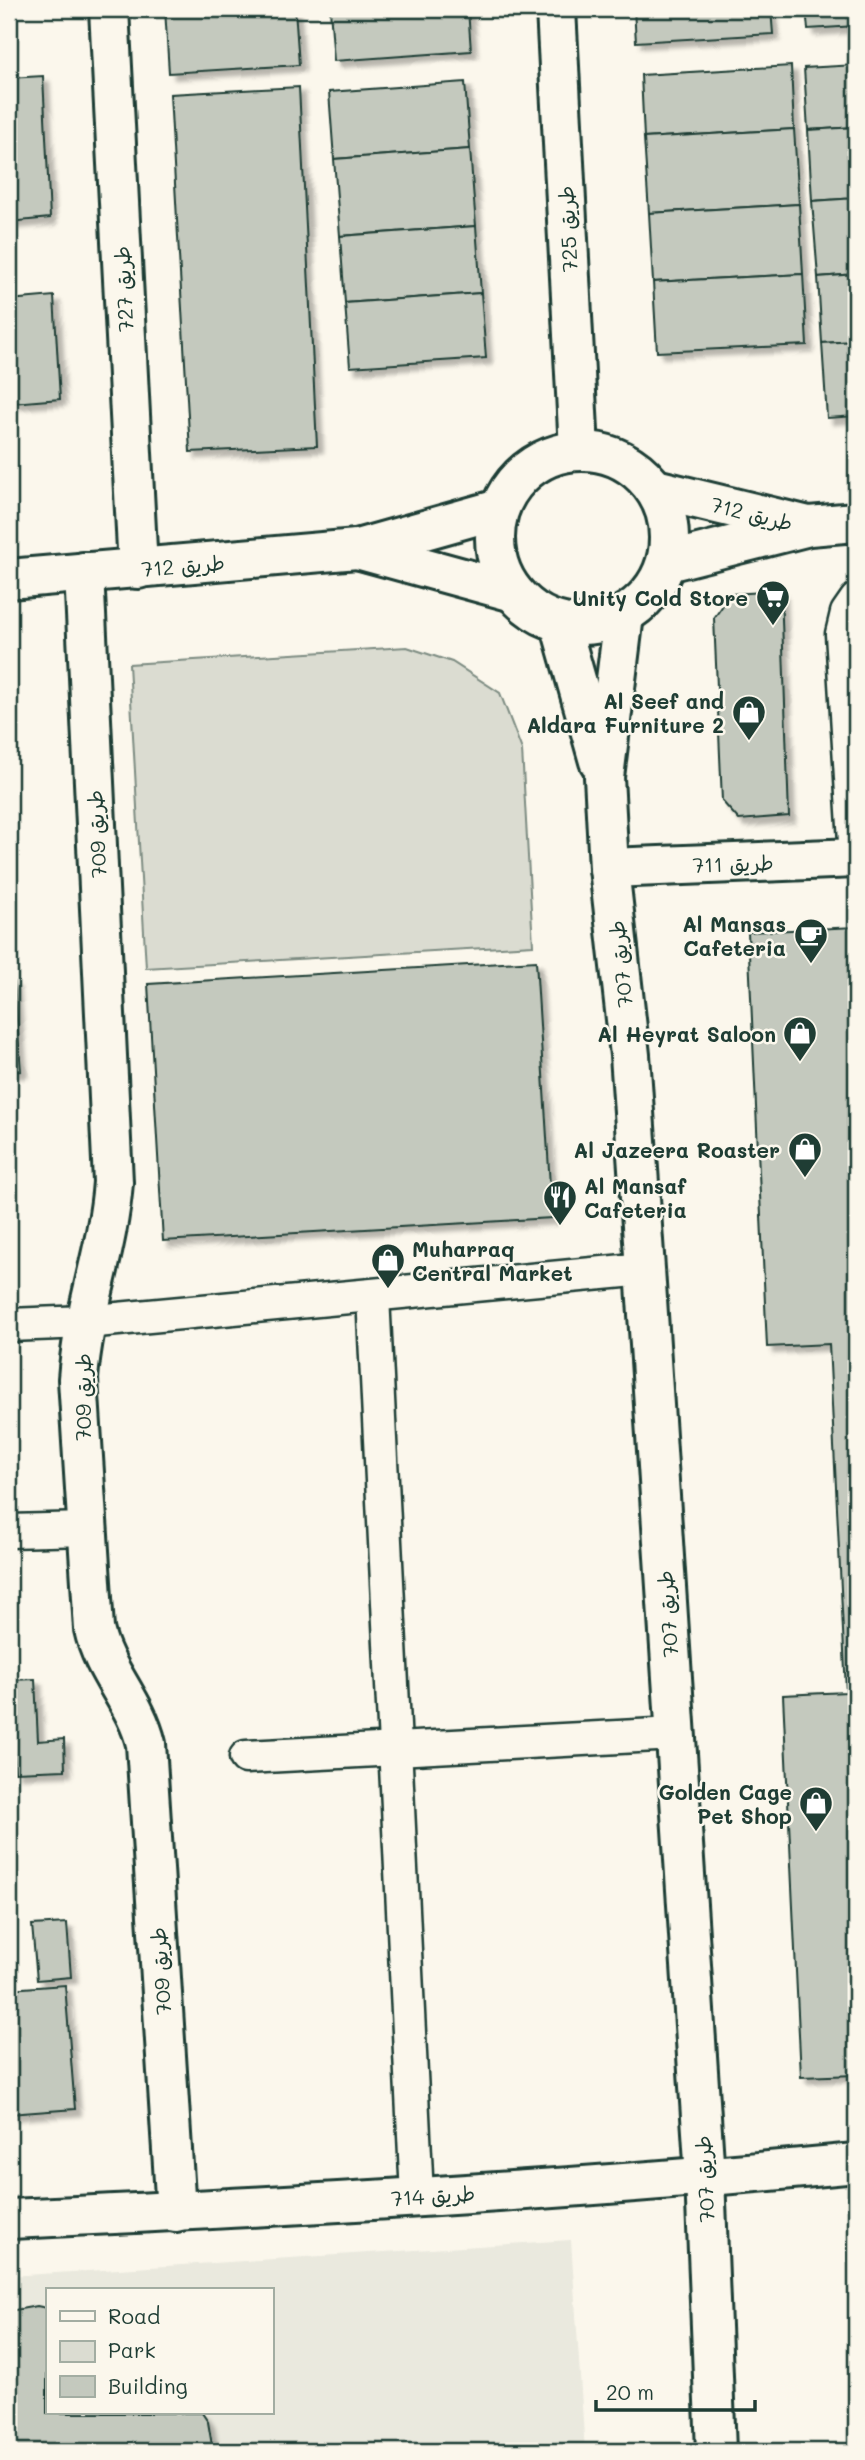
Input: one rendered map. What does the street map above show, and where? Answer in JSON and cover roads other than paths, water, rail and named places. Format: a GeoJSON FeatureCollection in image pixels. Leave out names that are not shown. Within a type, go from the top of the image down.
{"type":"FeatureCollection","features":[{"type":"Feature","properties":{"kind":"street","name":"طريق 727"},"geometry":{"type":"LineString","coordinates":[[108,9],[138,569]]}},
{"type":"Feature","properties":{"kind":"street","name":"طريق 725"},"geometry":{"type":"LineString","coordinates":[[556,9],[579,450]]}},
{"type":"Feature","properties":{"kind":"street"},"geometry":{"type":"LineString","coordinates":[[579,450],[608,454],[634,468],[655,489],[666,512],[670,536],[667,562],[651,592],[624,615],[592,625],[560,623],[533,611],[510,591],[498,565],[493,537],[499,509],[516,479],[535,465],[545,458],[579,450]]}},
{"type":"Feature","properties":{"kind":"street","name":"طريق 712"},"geometry":{"type":"LineString","coordinates":[[655,489],[809,526]]}},
{"type":"Feature","properties":{"kind":"street","name":"طريق 712"},"geometry":{"type":"LineString","coordinates":[[9,579],[357,549],[499,509]]}},
{"type":"Feature","properties":{"kind":"street","name":"طريق 712"},"geometry":{"type":"LineString","coordinates":[[667,562],[809,526],[856,522]]}},
{"type":"Feature","properties":{"kind":"street","name":"طريق 712"},"geometry":{"type":"LineString","coordinates":[[357,549],[510,591]]}},
{"type":"Feature","properties":{"kind":"street","name":"طريق 709"},"geometry":{"type":"LineString","coordinates":[[84,572],[113,1182],[106,1248],[86,1322],[78,1379],[97,1643],[139,1716],[146,1744],[176,2212]]}},
{"type":"Feature","properties":{"kind":"street","name":"طريق 707"},"geometry":{"type":"LineString","coordinates":[[624,615],[604,777],[610,868],[630,1055],[645,1269],[705,2177],[716,2451]]}},
{"type":"Feature","properties":{"kind":"street","name":"طريق 707"},"geometry":{"type":"LineString","coordinates":[[560,623],[604,777]]}},
{"type":"Feature","properties":{"kind":"street","name":"طريق 711"},"geometry":{"type":"LineString","coordinates":[[610,868],[856,858]]}},
{"type":"Feature","properties":{"kind":"street","name":"طريق 714"},"geometry":{"type":"LineString","coordinates":[[9,2219],[176,2212],[705,2177],[856,2163]]}},
{"type":"Feature","properties":{"kind":"lane"},"geometry":{"type":"LineString","coordinates":[[856,600],[847,612],[842,634],[856,858]]}},
{"type":"Feature","properties":{"kind":"lane"},"geometry":{"type":"LineString","coordinates":[[9,1325],[86,1322],[645,1269]]}},
{"type":"Feature","properties":{"kind":"lane"},"geometry":{"type":"LineString","coordinates":[[373,1296],[417,2196]]}},
{"type":"Feature","properties":{"kind":"lane"},"geometry":{"type":"LineString","coordinates":[[9,1531],[87,1529]]}},
{"type":"Feature","properties":{"kind":"lane"},"geometry":{"type":"LineString","coordinates":[[246,1756],[675,1734]]}},
{"type":"Feature","properties":{"kind":"place","name":"Unity Cold Store"},"geometry":{"type":"Point","coordinates":[773,627]}},
{"type":"Feature","properties":{"kind":"place","name":"Al Seef and Aldara Furniture 2"},"geometry":{"type":"Point","coordinates":[749,742]}},
{"type":"Feature","properties":{"kind":"place","name":"Al Mansas Cafeteria"},"geometry":{"type":"Point","coordinates":[811,965]}},
{"type":"Feature","properties":{"kind":"place","name":"Al Heyrat Saloon"},"geometry":{"type":"Point","coordinates":[800,1063]}},
{"type":"Feature","properties":{"kind":"place","name":"Al Jazeera Roaster"},"geometry":{"type":"Point","coordinates":[805,1179]}},
{"type":"Feature","properties":{"kind":"place","name":"Al Mansaf Cafeteria"},"geometry":{"type":"Point","coordinates":[560,1227]}},
{"type":"Feature","properties":{"kind":"place","name":"Muharraq Central Market"},"geometry":{"type":"Point","coordinates":[388,1290]}},
{"type":"Feature","properties":{"kind":"place","name":"Golden Cage Pet Shop"},"geometry":{"type":"Point","coordinates":[816,1833]}}]}
